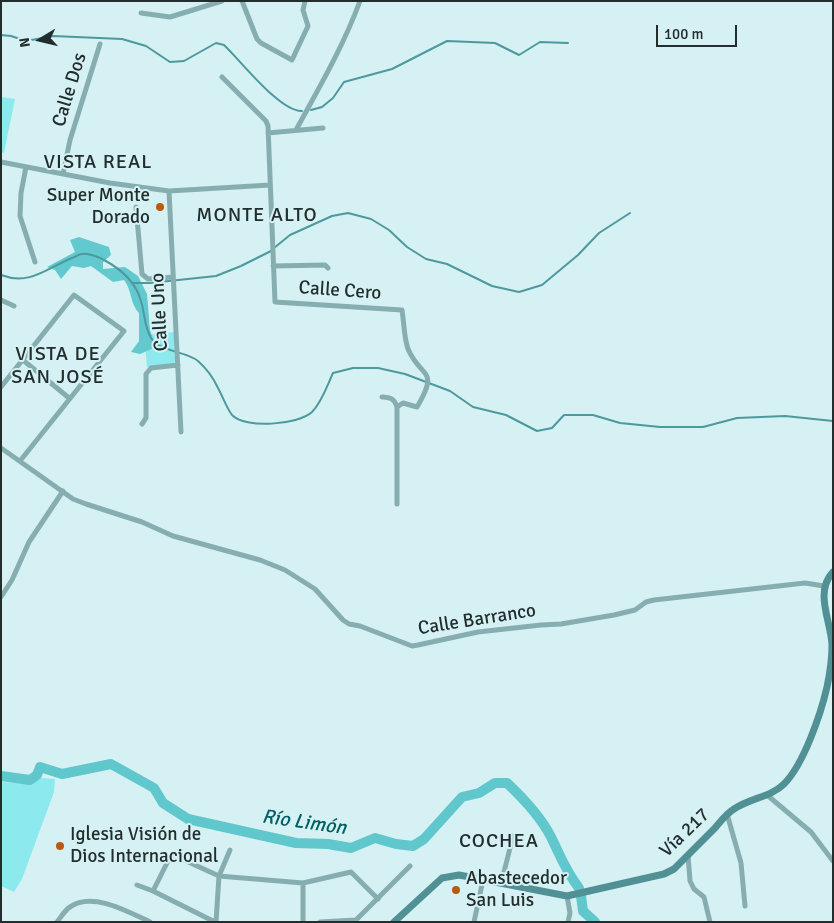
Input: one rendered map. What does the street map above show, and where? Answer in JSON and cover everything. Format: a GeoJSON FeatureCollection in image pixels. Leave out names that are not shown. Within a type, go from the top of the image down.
{"type":"FeatureCollection","features":[{"type":"Feature","properties":{"kind":"main road"},"geometry":{"type":"LineString","coordinates":[[824,586],[833,572]]}},
{"type":"Feature","properties":{"kind":"main road","name":"Vía 217"},"geometry":{"type":"LineString","coordinates":[[394,922],[442,878],[459,875],[567,896],[664,874],[674,868],[727,814],[747,801],[760,795],[767,795],[784,784],[807,745],[819,718],[832,662],[832,642],[824,586]]}},
{"type":"Feature","properties":{"kind":"street"},"geometry":{"type":"LineString","coordinates":[[141,13],[170,17],[222,1]]}},
{"type":"Feature","properties":{"kind":"street"},"geometry":{"type":"LineString","coordinates":[[242,1],[256,39],[292,60],[308,26],[303,10],[305,1]]}},
{"type":"Feature","properties":{"kind":"street"},"geometry":{"type":"LineString","coordinates":[[296,130],[337,55],[360,1]]}},
{"type":"Feature","properties":{"kind":"street","name":"Calle Dos"},"geometry":{"type":"LineString","coordinates":[[63,174],[70,140],[100,44]]}},
{"type":"Feature","properties":{"kind":"street"},"geometry":{"type":"LineString","coordinates":[[222,76],[266,121],[273,266],[325,265],[328,268]]}},
{"type":"Feature","properties":{"kind":"street"},"geometry":{"type":"LineString","coordinates":[[268,133],[323,128]]}},
{"type":"Feature","properties":{"kind":"street"},"geometry":{"type":"LineString","coordinates":[[1,162],[110,183],[169,191],[270,185]]}},
{"type":"Feature","properties":{"kind":"street"},"geometry":{"type":"LineString","coordinates":[[26,167],[21,193],[20,216],[34,262]]}},
{"type":"Feature","properties":{"kind":"street","name":"Calle Uno"},"geometry":{"type":"LineString","coordinates":[[169,191],[181,432]]}},
{"type":"Feature","properties":{"kind":"street"},"geometry":{"type":"LineString","coordinates":[[136,207],[142,274],[148,279],[173,277]]}},
{"type":"Feature","properties":{"kind":"street","name":"Calle Cero"},"geometry":{"type":"LineString","coordinates":[[273,266],[275,302],[402,310],[408,348],[425,372],[428,382],[427,390],[417,407],[404,403],[398,407]]}},
{"type":"Feature","properties":{"kind":"street"},"geometry":{"type":"LineString","coordinates":[[1,387],[74,295],[124,331],[20,461]]}},
{"type":"Feature","properties":{"kind":"street"},"geometry":{"type":"LineString","coordinates":[[1,300],[14,306]]}},
{"type":"Feature","properties":{"kind":"street"},"geometry":{"type":"LineString","coordinates":[[23,360],[69,398]]}},
{"type":"Feature","properties":{"kind":"street"},"geometry":{"type":"LineString","coordinates":[[142,424],[146,418],[146,374],[151,368],[178,365]]}},
{"type":"Feature","properties":{"kind":"street"},"geometry":{"type":"LineString","coordinates":[[382,397],[392,399],[398,407],[397,504]]}},
{"type":"Feature","properties":{"kind":"street","name":"Calle Barranco"},"geometry":{"type":"LineString","coordinates":[[1,448],[73,499],[142,522],[173,536],[260,560],[285,570],[315,589],[343,620],[349,624],[360,626],[412,646],[478,632],[596,619],[635,610],[646,602],[654,600],[805,583],[824,586]]}},
{"type":"Feature","properties":{"kind":"street"},"geometry":{"type":"LineString","coordinates":[[1,597],[12,580],[28,542],[62,491]]}},
{"type":"Feature","properties":{"kind":"street"},"geometry":{"type":"LineString","coordinates":[[767,795],[811,832],[833,862]]}},
{"type":"Feature","properties":{"kind":"street"},"geometry":{"type":"LineString","coordinates":[[727,814],[741,863],[745,906]]}},
{"type":"Feature","properties":{"kind":"street"},"geometry":{"type":"LineString","coordinates":[[501,884],[513,836]]}},
{"type":"Feature","properties":{"kind":"street"},"geometry":{"type":"LineString","coordinates":[[137,885],[215,922],[219,876],[230,850]]}},
{"type":"Feature","properties":{"kind":"street"},"geometry":{"type":"LineString","coordinates":[[688,854],[690,880],[694,889],[704,898],[710,922]]}},
{"type":"Feature","properties":{"kind":"street"},"geometry":{"type":"LineString","coordinates":[[153,891],[170,857],[173,855],[219,876],[303,883],[351,872],[378,899]]}},
{"type":"Feature","properties":{"kind":"street"},"geometry":{"type":"LineString","coordinates":[[320,922],[356,920],[410,866]]}},
{"type":"Feature","properties":{"kind":"street"},"geometry":{"type":"LineString","coordinates":[[474,922],[483,880]]}},
{"type":"Feature","properties":{"kind":"street"},"geometry":{"type":"LineString","coordinates":[[303,883],[303,922]]}},
{"type":"Feature","properties":{"kind":"street"},"geometry":{"type":"LineString","coordinates":[[567,896],[570,914],[568,922]]}},
{"type":"Feature","properties":{"kind":"street"},"geometry":{"type":"LineString","coordinates":[[57,922],[70,907],[78,903],[94,902],[119,907],[150,922]]}},
{"type":"Feature","properties":{"kind":"shaded area"},"geometry":{"type":"Polygon","coordinates":[[[1,97],[15,99],[4,153],[1,152],[1,97]]]}},
{"type":"Feature","properties":{"kind":"shaded area"},"geometry":{"type":"Polygon","coordinates":[[[79,237],[109,247],[111,255],[103,262],[103,269],[125,267],[138,276],[147,294],[150,330],[156,347],[140,354],[131,352],[139,341],[139,313],[124,280],[113,282],[91,266],[84,268],[72,266],[61,279],[55,270],[47,267],[75,252],[70,240],[79,237]]]}},
{"type":"Feature","properties":{"kind":"shaded area"},"geometry":{"type":"Polygon","coordinates":[[[174,332],[175,362],[147,367],[144,335],[174,332]]]}},
{"type":"Feature","properties":{"kind":"shaded area"},"geometry":{"type":"Polygon","coordinates":[[[41,778],[55,779],[54,792],[22,879],[14,892],[1,886],[1,782],[30,784],[41,778]]]}},
{"type":"Feature","properties":{"kind":"waterway"},"geometry":{"type":"LineString","coordinates":[[1,35],[26,41],[53,36],[122,39],[146,46],[170,62],[184,61],[216,43],[224,45],[272,95],[293,109],[302,111]]}},
{"type":"Feature","properties":{"kind":"waterway"},"geometry":{"type":"LineString","coordinates":[[311,110],[322,107],[333,98],[344,82],[392,69],[447,41],[495,43],[519,55],[540,42],[568,43]]}},
{"type":"Feature","properties":{"kind":"waterway"},"geometry":{"type":"LineString","coordinates":[[274,248],[290,235],[332,216],[348,213],[371,219],[389,230],[407,247],[426,259],[447,264],[492,286],[519,292],[542,285],[578,255],[599,233],[630,213]]}},
{"type":"Feature","properties":{"kind":"waterway"},"geometry":{"type":"LineString","coordinates":[[132,283],[216,276],[271,251]]}},
{"type":"Feature","properties":{"kind":"waterway"},"geometry":{"type":"LineString","coordinates":[[1,275],[11,278],[30,277],[82,254],[102,259],[122,272],[136,288],[149,333],[155,343],[198,361],[212,377],[232,415],[239,419],[259,424],[295,420],[312,412],[319,404],[333,373],[353,368],[378,368],[405,374],[450,391],[473,407],[506,415],[537,431],[552,428],[564,415],[593,415],[620,423],[660,427],[703,427],[737,418],[785,416],[833,421]]}},
{"type":"Feature","properties":{"kind":"waterway","name":"Río Limón"},"geometry":{"type":"LineString","coordinates":[[1,776],[30,780],[37,775],[40,767],[62,774],[111,764],[154,788],[163,803],[188,819],[296,843],[328,844],[351,848],[375,838],[396,844],[413,846],[424,839],[462,797],[479,793],[495,783],[507,783],[542,822],[579,888]]}},
{"type":"Feature","properties":{"kind":"waterway","name":"Río Limón"},"geometry":{"type":"LineString","coordinates":[[581,896],[583,911],[595,922]]}},
{"type":"Feature","properties":{"kind":"place","name":"Super Monte Dorado"},"geometry":{"type":"Point","coordinates":[160,207]}},
{"type":"Feature","properties":{"kind":"place","name":"Iglesia Visión de Dios Internacional"},"geometry":{"type":"Point","coordinates":[60,846]}},
{"type":"Feature","properties":{"kind":"place","name":"Abastecedor San Luis"},"geometry":{"type":"Point","coordinates":[456,890]}},
{"type":"Feature","properties":{"kind":"district","name":"VISTA REAL"},"geometry":{"type":"Point","coordinates":[98,163]}},
{"type":"Feature","properties":{"kind":"district","name":"MONTE ALTO"},"geometry":{"type":"Point","coordinates":[257,216]}},
{"type":"Feature","properties":{"kind":"district","name":"VISTA DE SAN JOSÉ"},"geometry":{"type":"Point","coordinates":[58,366]}},
{"type":"Feature","properties":{"kind":"district","name":"COCHEA"},"geometry":{"type":"Point","coordinates":[499,842]}}]}
